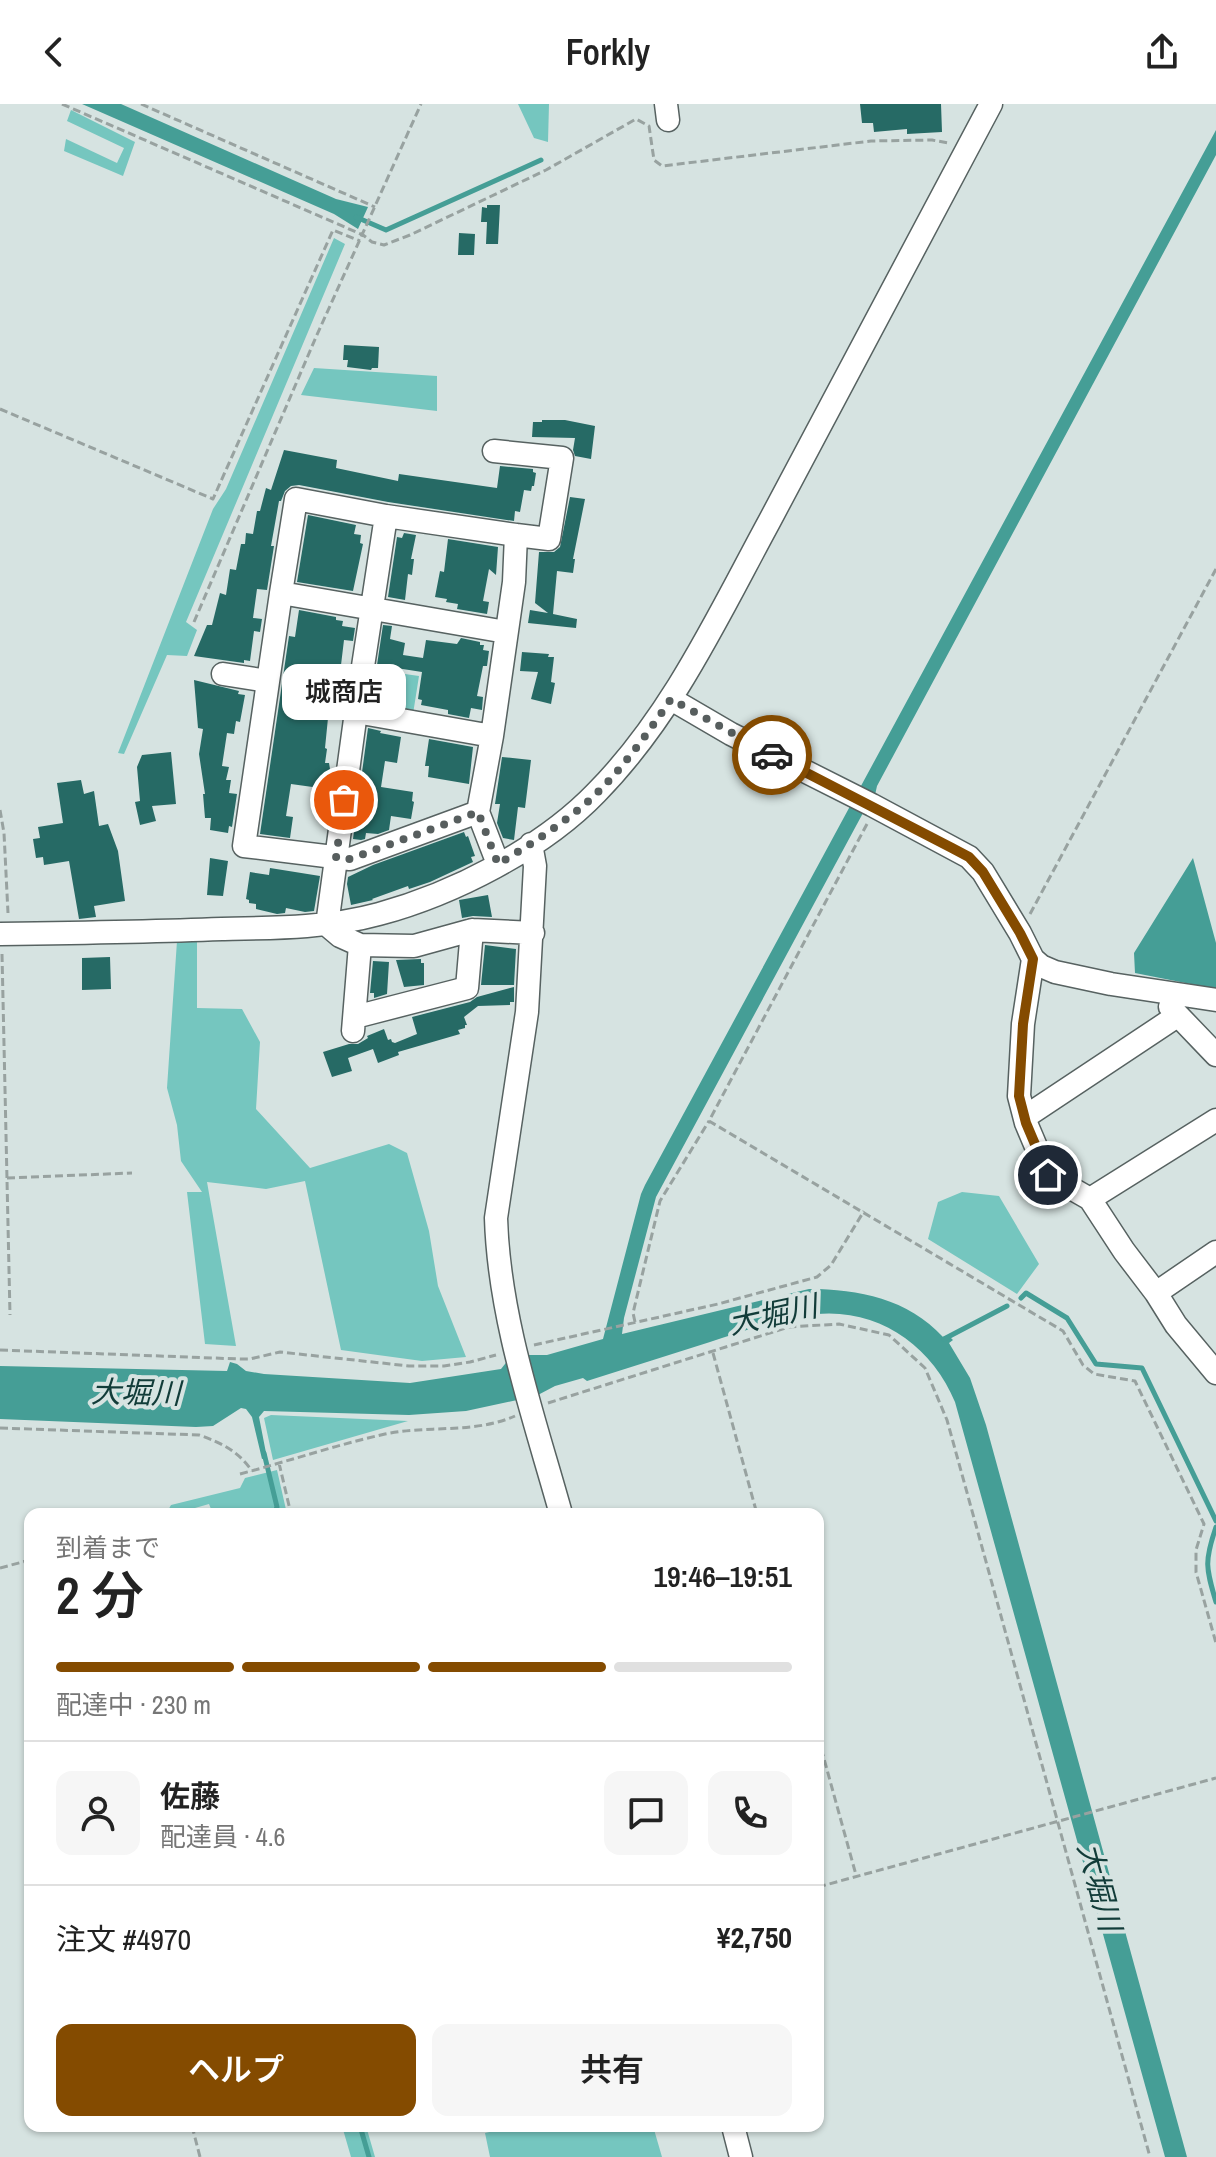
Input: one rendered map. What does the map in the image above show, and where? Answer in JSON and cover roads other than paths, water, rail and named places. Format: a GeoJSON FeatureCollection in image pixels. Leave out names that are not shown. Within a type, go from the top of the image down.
{"type":"FeatureCollection","features":[{"type":"Feature","properties":{"kind":"street"},"geometry":{"type":"LineString","coordinates":[[3,934],[327,925],[376,915],[431,898],[498,864],[571,815],[594,795],[625,760],[671,699],[826,417],[991,104]]}},
{"type":"Feature","properties":{"kind":"street"},"geometry":{"type":"LineString","coordinates":[[478,812],[350,859],[244,846],[296,499],[386,516],[549,539],[562,458],[494,451]]}},
{"type":"Feature","properties":{"kind":"street"},"geometry":{"type":"LineString","coordinates":[[327,925],[386,516]]}},
{"type":"Feature","properties":{"kind":"street"},"geometry":{"type":"LineString","coordinates":[[498,864],[478,812],[514,582],[516,535]]}},
{"type":"Feature","properties":{"kind":"street"},"geometry":{"type":"LineString","coordinates":[[281,593],[506,632]]}},
{"type":"Feature","properties":{"kind":"street"},"geometry":{"type":"LineString","coordinates":[[223,674],[268,681]]}},
{"type":"Feature","properties":{"kind":"street"},"geometry":{"type":"LineString","coordinates":[[671,699],[731,734],[969,857],[983,872],[1033,959],[1041,966],[1111,984],[1216,1000]]}},
{"type":"Feature","properties":{"kind":"street"},"geometry":{"type":"LineString","coordinates":[[356,712],[492,736]]}},
{"type":"Feature","properties":{"kind":"street"},"geometry":{"type":"LineString","coordinates":[[531,844],[535,866],[527,1012],[496,1218],[497,1248],[504,1301],[516,1352],[559,1508]]}},
{"type":"Feature","properties":{"kind":"street"},"geometry":{"type":"LineString","coordinates":[[327,925],[340,936],[360,945],[414,946],[472,930],[533,933]]}},
{"type":"Feature","properties":{"kind":"street"},"geometry":{"type":"LineString","coordinates":[[360,945],[354,1024],[467,988],[472,930]]}},
{"type":"Feature","properties":{"kind":"street"},"geometry":{"type":"LineString","coordinates":[[1033,959],[1023,1024],[1019,1096],[1048,1175],[1090,1199],[1176,1325],[1216,1373]]}},
{"type":"Feature","properties":{"kind":"street"},"geometry":{"type":"LineString","coordinates":[[1158,991],[1177,1016],[1216,1055]]}},
{"type":"Feature","properties":{"kind":"street"},"geometry":{"type":"LineString","coordinates":[[1025,1117],[1177,1016]]}},
{"type":"Feature","properties":{"kind":"street"},"geometry":{"type":"LineString","coordinates":[[1090,1199],[1216,1120]]}},
{"type":"Feature","properties":{"kind":"street"},"geometry":{"type":"LineString","coordinates":[[1156,1293],[1216,1252]]}},
{"type":"Feature","properties":{"kind":"street"},"geometry":{"type":"LineString","coordinates":[[735,2132],[741,2157]]}},
{"type":"Feature","properties":{"kind":"water"},"geometry":{"type":"Polygon","coordinates":[[[82,104],[121,104],[336,199],[368,207],[358,229],[334,214],[82,104]]]}},
{"type":"Feature","properties":{"kind":"water","name":"大堀川"},"geometry":{"type":"Polygon","coordinates":[[[1216,130],[1216,155],[877,786],[875,795],[656,1197],[622,1334],[809,1289],[846,1291],[882,1299],[914,1313],[943,1337],[948,1335],[953,1340],[949,1343],[970,1378],[986,1425],[1187,2157],[1165,2157],[955,1402],[932,1364],[918,1348],[900,1335],[882,1324],[861,1317],[816,1314],[762,1325],[587,1381],[583,1378],[555,1386],[536,1396],[466,1411],[409,1415],[264,1411],[259,1417],[267,1458],[262,1459],[252,1417],[241,1408],[213,1426],[196,1427],[0,1419],[0,1366],[227,1371],[230,1362],[246,1371],[264,1374],[410,1383],[501,1369],[509,1359],[547,1355],[603,1339],[645,1185],[1216,130]]]}},
{"type":"Feature","properties":{"kind":"water"},"geometry":{"type":"Polygon","coordinates":[[[1193,858],[1216,943],[1216,989],[1135,973],[1134,953],[1193,858]]]}},
{"type":"Feature","properties":{"kind":"waterway"},"geometry":{"type":"LineString","coordinates":[[356,217],[386,230],[541,160]]}},
{"type":"Feature","properties":{"kind":"waterway"},"geometry":{"type":"LineString","coordinates":[[1021,1298],[1026,1293],[1067,1318],[1096,1364],[1142,1368],[1216,1521]]}},
{"type":"Feature","properties":{"kind":"waterway"},"geometry":{"type":"LineString","coordinates":[[944,1339],[1007,1306]]}},
{"type":"Feature","properties":{"kind":"waterway"},"geometry":{"type":"LineString","coordinates":[[264,1453],[277,1508]]}},
{"type":"Feature","properties":{"kind":"waterway"},"geometry":{"type":"LineString","coordinates":[[1216,1527],[1208,1565],[1216,1602]]}},
{"type":"Feature","properties":{"kind":"waterway"},"geometry":{"type":"LineString","coordinates":[[362,2132],[369,2157]]}},
{"type":"Feature","properties":{"kind":"place","name":"城商店"},"geometry":{"type":"Point","coordinates":[344,800]}}]}
